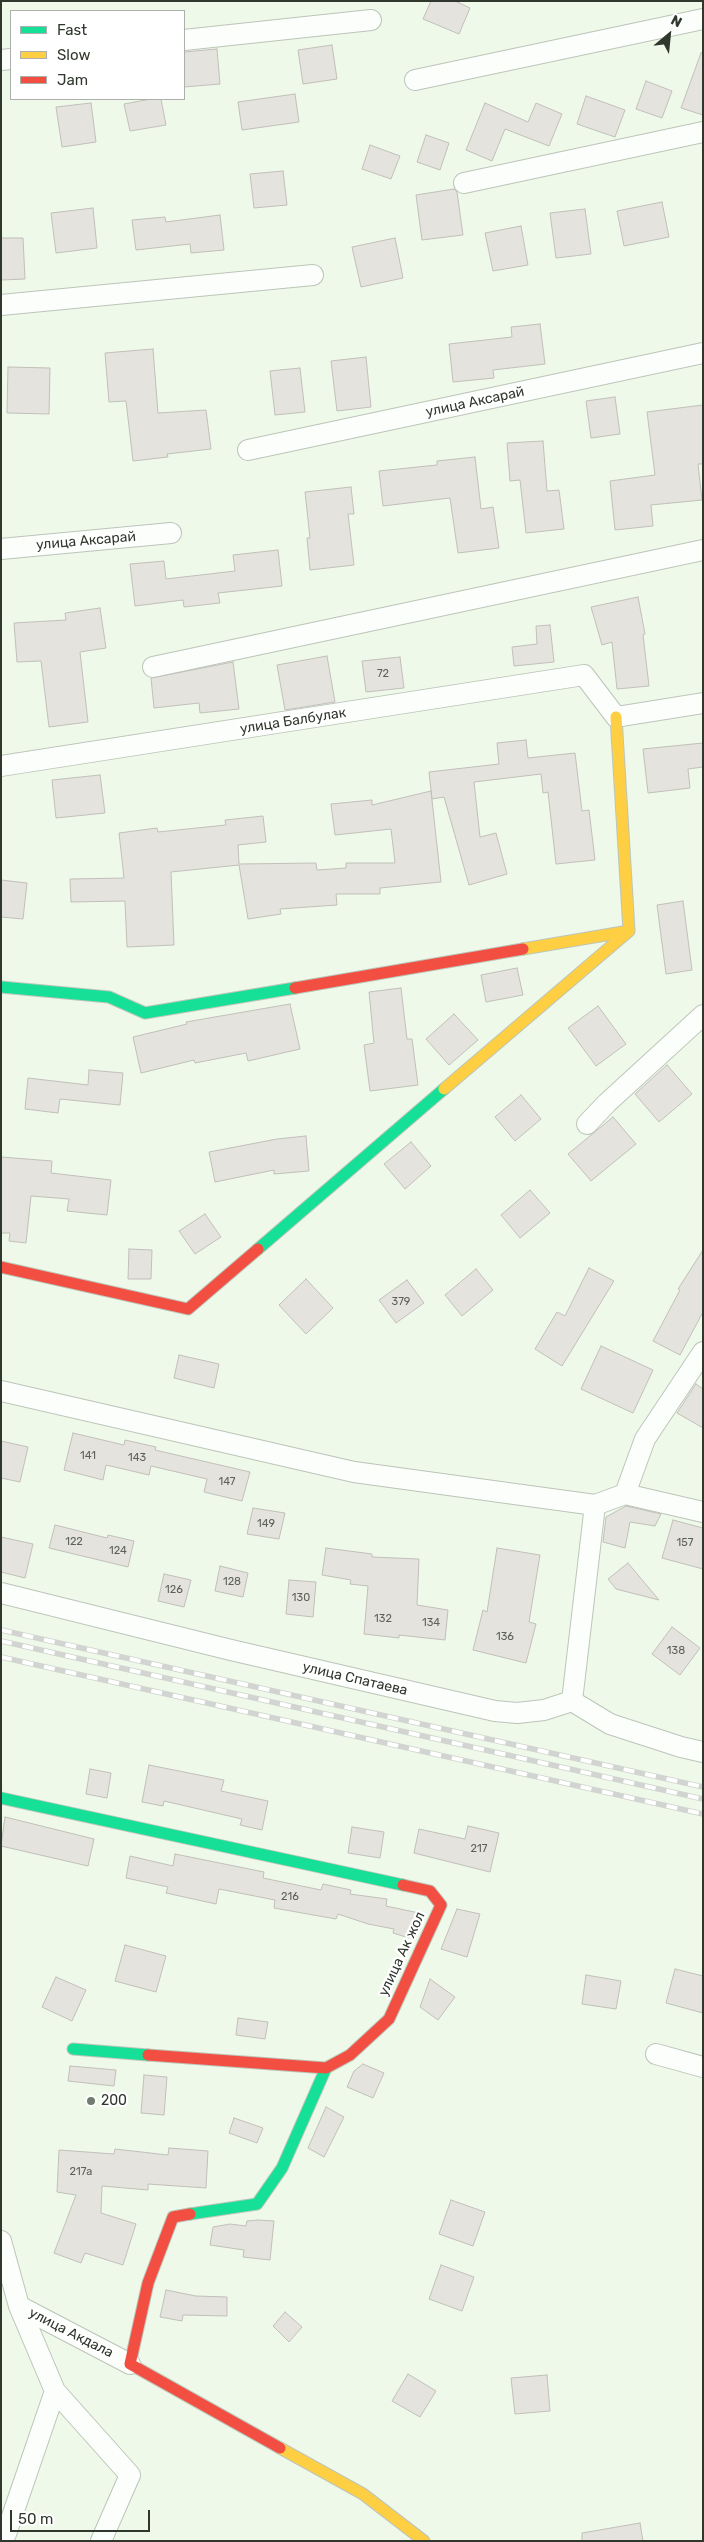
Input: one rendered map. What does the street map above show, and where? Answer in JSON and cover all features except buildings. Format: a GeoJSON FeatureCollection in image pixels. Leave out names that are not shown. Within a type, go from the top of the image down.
{"type":"FeatureCollection","features":[{"type":"Feature","properties":{"kind":"street"},"geometry":{"type":"LineString","coordinates":[[415,80],[703,19]]}},
{"type":"Feature","properties":{"kind":"street"},"geometry":{"type":"LineString","coordinates":[[185,40],[371,20]]}},
{"type":"Feature","properties":{"kind":"street"},"geometry":{"type":"LineString","coordinates":[[464,183],[703,132]]}},
{"type":"Feature","properties":{"kind":"street"},"geometry":{"type":"LineString","coordinates":[[1,305],[313,275]]}},
{"type":"Feature","properties":{"kind":"street","name":"улица Аксарай"},"geometry":{"type":"LineString","coordinates":[[248,450],[703,353]]}},
{"type":"Feature","properties":{"kind":"street","name":"улица Аксарай"},"geometry":{"type":"LineString","coordinates":[[1,549],[171,533]]}},
{"type":"Feature","properties":{"kind":"street"},"geometry":{"type":"LineString","coordinates":[[153,667],[703,550]]}},
{"type":"Feature","properties":{"kind":"street","name":"улица Балбулак"},"geometry":{"type":"LineString","coordinates":[[1,766],[584,676],[616,717]]}},
{"type":"Feature","properties":{"kind":"street"},"geometry":{"type":"LineString","coordinates":[[629,931],[616,717],[703,703]]}},
{"type":"Feature","properties":{"kind":"street"},"geometry":{"type":"LineString","coordinates":[[1,986],[109,997],[145,1013],[629,931]]}},
{"type":"Feature","properties":{"kind":"street"},"geometry":{"type":"LineString","coordinates":[[1,1267],[188,1309],[629,931]]}},
{"type":"Feature","properties":{"kind":"street"},"geometry":{"type":"LineString","coordinates":[[587,1124],[679,1035],[703,1016]]}},
{"type":"Feature","properties":{"kind":"street"},"geometry":{"type":"LineString","coordinates":[[625,1494],[645,1439],[703,1352]]}},
{"type":"Feature","properties":{"kind":"street"},"geometry":{"type":"LineString","coordinates":[[1,1390],[354,1472],[595,1505],[625,1494],[703,1512]]}},
{"type":"Feature","properties":{"kind":"street"},"geometry":{"type":"LineString","coordinates":[[595,1505],[572,1701],[610,1724],[680,1747],[703,1752]]}},
{"type":"Feature","properties":{"kind":"street","name":"улица Спатаева"},"geometry":{"type":"LineString","coordinates":[[1,1594],[495,1711],[517,1713],[544,1710],[572,1701]]}},
{"type":"Feature","properties":{"kind":"street","name":"улица Ак жол"},"geometry":{"type":"LineString","coordinates":[[1,1798],[430,1891],[441,1905],[389,2019],[350,2056],[326,2068]]}},
{"type":"Feature","properties":{"kind":"street"},"geometry":{"type":"LineString","coordinates":[[73,2049],[326,2068],[282,2168],[257,2204],[173,2217],[148,2283],[130,2364],[363,2494],[424,2541]]}},
{"type":"Feature","properties":{"kind":"street"},"geometry":{"type":"LineString","coordinates":[[656,2054],[703,2067]]}},
{"type":"Feature","properties":{"kind":"street"},"geometry":{"type":"LineString","coordinates":[[1,2241],[19,2306]]}},
{"type":"Feature","properties":{"kind":"street","name":"улица Акдала"},"geometry":{"type":"LineString","coordinates":[[19,2306],[130,2364]]}},
{"type":"Feature","properties":{"kind":"street","name":"улица Акдала"},"geometry":{"type":"LineString","coordinates":[[19,2306],[55,2391],[130,2475],[101,2541]]}},
{"type":"Feature","properties":{"kind":"street"},"geometry":{"type":"LineString","coordinates":[[1,2532],[6,2534],[55,2391]]}},
{"type":"Feature","properties":{"kind":"railway"},"geometry":{"type":"LineString","coordinates":[[1,1630],[703,1787]]}},
{"type":"Feature","properties":{"kind":"railway"},"geometry":{"type":"LineString","coordinates":[[1,1641],[703,1799]]}},
{"type":"Feature","properties":{"kind":"railway"},"geometry":{"type":"LineString","coordinates":[[1,1657],[703,1814]]}},
{"type":"Feature","properties":{"kind":"traffic: fast"},"geometry":{"type":"LineString","coordinates":[[1,987],[109,997],[145,1013],[295,988]]}},
{"type":"Feature","properties":{"kind":"traffic: fast"},"geometry":{"type":"LineString","coordinates":[[258,1249],[444,1089]]}},
{"type":"Feature","properties":{"kind":"traffic: fast"},"geometry":{"type":"LineString","coordinates":[[1,1798],[403,1885]]}},
{"type":"Feature","properties":{"kind":"traffic: fast"},"geometry":{"type":"LineString","coordinates":[[73,2049],[148,2055]]}},
{"type":"Feature","properties":{"kind":"traffic: fast"},"geometry":{"type":"LineString","coordinates":[[190,2214],[257,2204],[282,2168],[326,2068]]}},
{"type":"Feature","properties":{"kind":"traffic: slow"},"geometry":{"type":"LineString","coordinates":[[523,949],[629,931],[616,717]]}},
{"type":"Feature","properties":{"kind":"traffic: slow"},"geometry":{"type":"LineString","coordinates":[[444,1089],[629,931]]}},
{"type":"Feature","properties":{"kind":"traffic: slow"},"geometry":{"type":"LineString","coordinates":[[280,2448],[363,2494],[424,2541]]}},
{"type":"Feature","properties":{"kind":"traffic: jam"},"geometry":{"type":"LineString","coordinates":[[295,988],[523,949]]}},
{"type":"Feature","properties":{"kind":"traffic: jam"},"geometry":{"type":"LineString","coordinates":[[1,1267],[188,1309],[258,1249]]}},
{"type":"Feature","properties":{"kind":"traffic: jam"},"geometry":{"type":"LineString","coordinates":[[148,2055],[326,2068],[350,2055],[389,2019],[441,1905],[430,1891],[403,1885]]}},
{"type":"Feature","properties":{"kind":"traffic: jam"},"geometry":{"type":"LineString","coordinates":[[190,2214],[173,2217],[148,2283],[130,2364],[280,2448]]}},
{"type":"Feature","properties":{"kind":"place","name":"200"},"geometry":{"type":"Point","coordinates":[91,2101]}}]}
